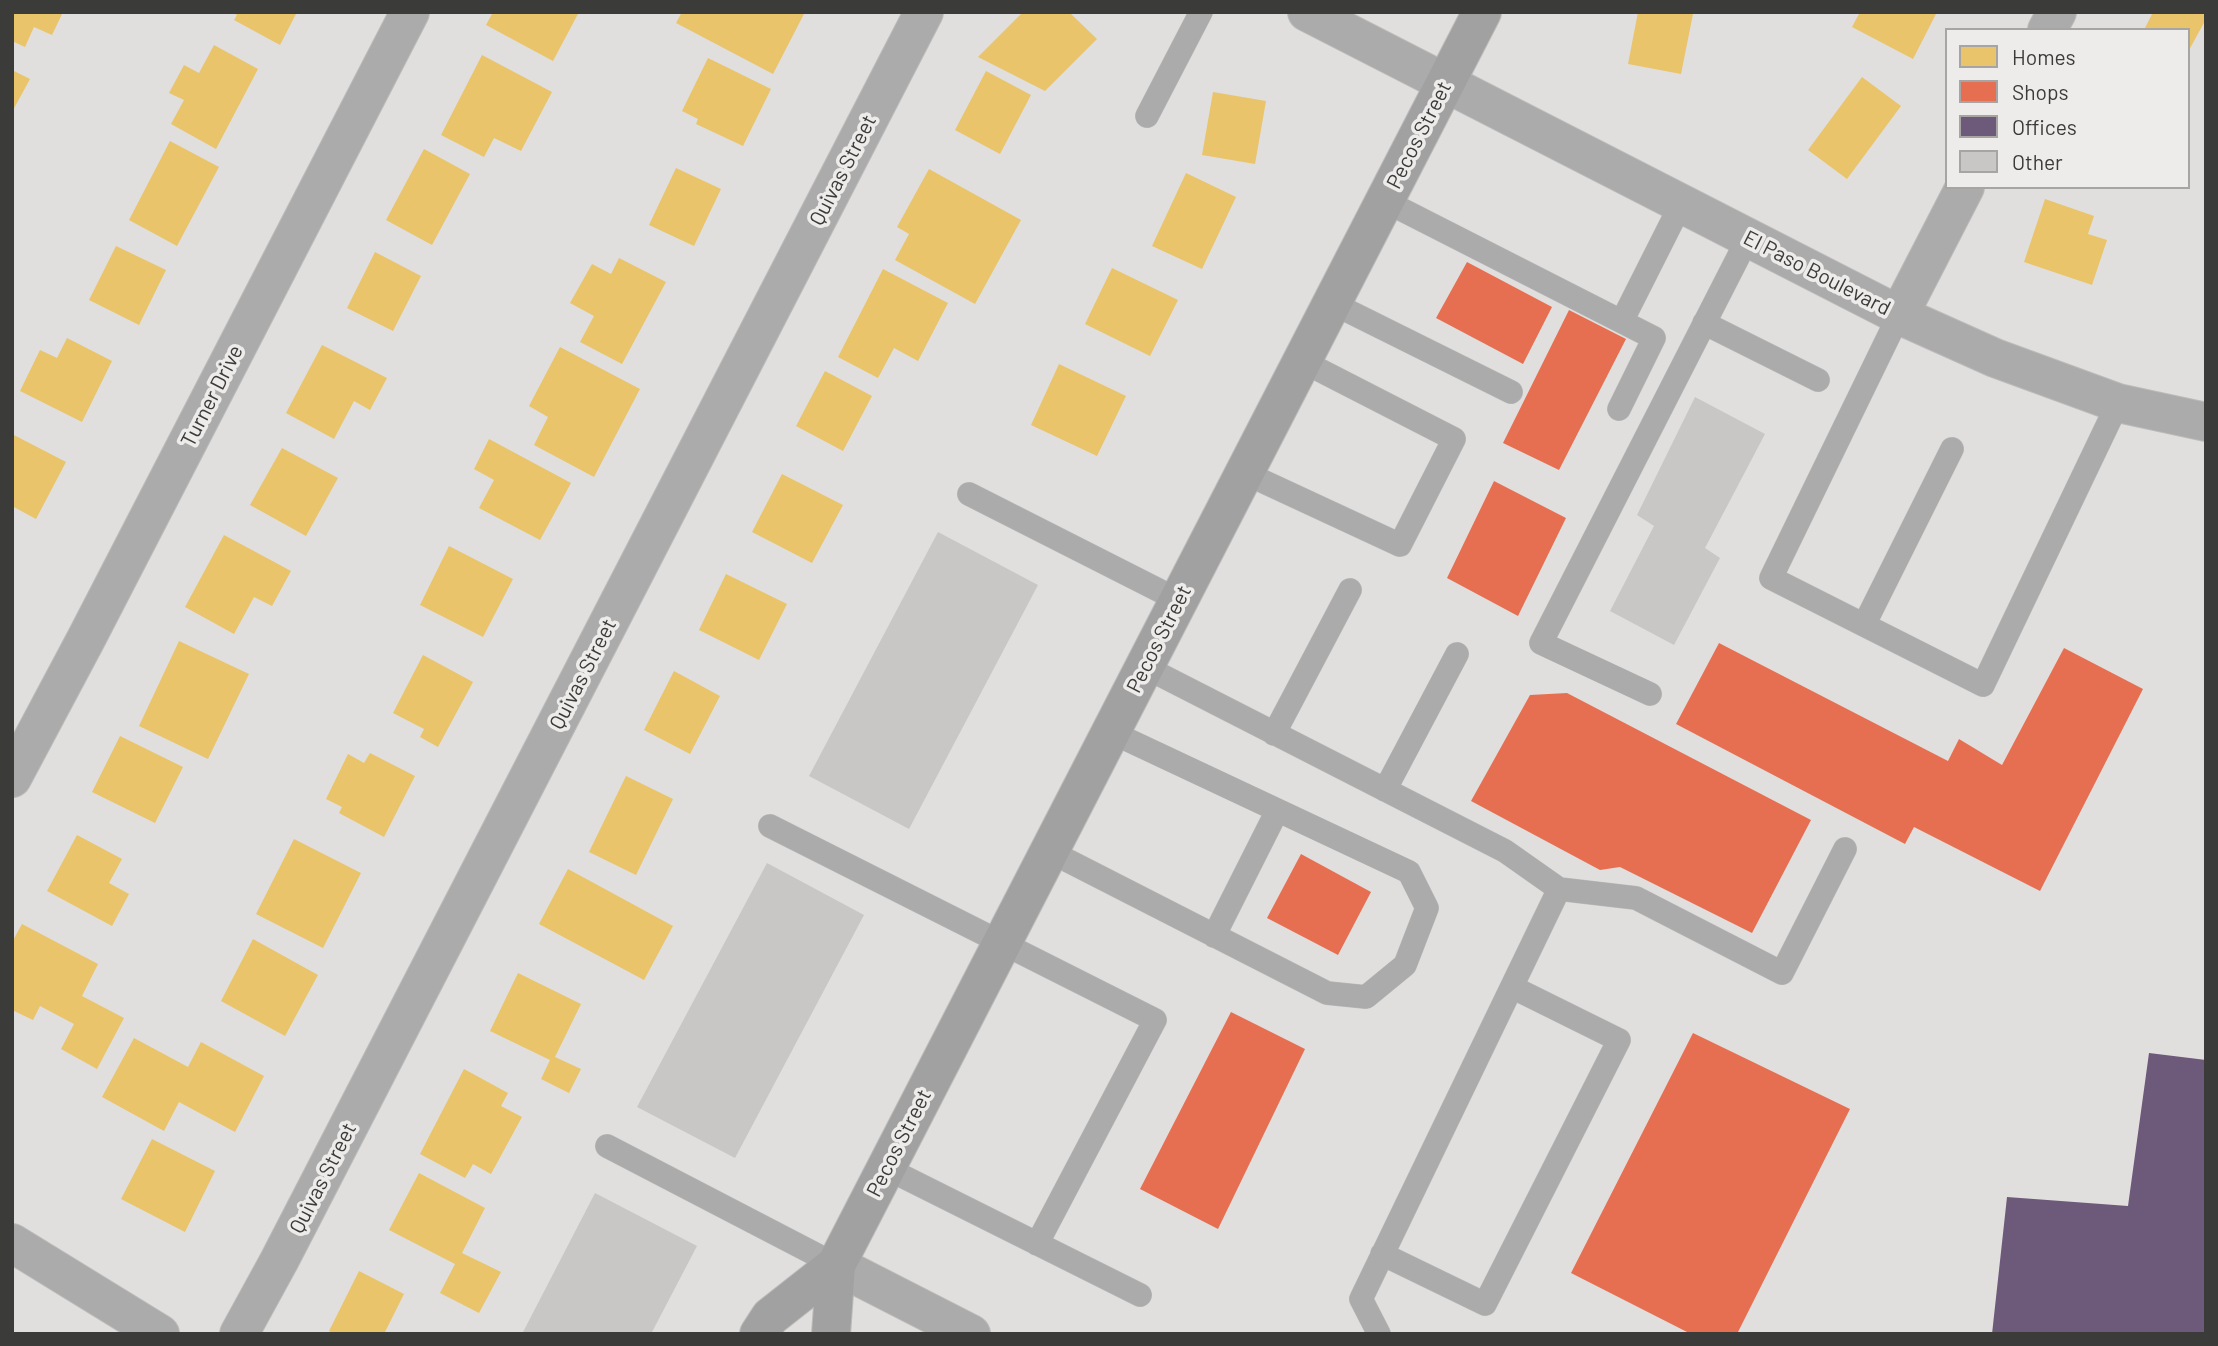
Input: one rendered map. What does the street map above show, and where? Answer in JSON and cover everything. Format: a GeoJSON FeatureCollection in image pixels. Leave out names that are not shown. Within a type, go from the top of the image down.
{"type":"FeatureCollection","features":[{"type":"Feature","properties":{"kind":"main road","name":"Pecos Street"},"geometry":{"type":"LineString","coordinates":[[831,1334],[836,1265],[1482,12]]}},
{"type":"Feature","properties":{"kind":"main road","name":"Pecos Street"},"geometry":{"type":"LineString","coordinates":[[759,1334],[770,1317],[836,1265]]}},
{"type":"Feature","properties":{"kind":"street","name":"Turner Drive"},"geometry":{"type":"LineString","coordinates":[[12,778],[410,12]]}},
{"type":"Feature","properties":{"kind":"street","name":"Quivas Street"},"geometry":{"type":"LineString","coordinates":[[239,1334],[924,12]]}},
{"type":"Feature","properties":{"kind":"street","name":"El Paso Boulevard"},"geometry":{"type":"LineString","coordinates":[[1307,12],[1899,314],[1995,358],[2118,403],[2206,422]]}},
{"type":"Feature","properties":{"kind":"street"},"geometry":{"type":"LineString","coordinates":[[2048,28],[2057,12]]}},
{"type":"Feature","properties":{"kind":"street"},"geometry":{"type":"LineString","coordinates":[[1899,314],[1964,189]]}},
{"type":"Feature","properties":{"kind":"street"},"geometry":{"type":"LineString","coordinates":[[12,1243],[160,1334]]}},
{"type":"Feature","properties":{"kind":"street"},"geometry":{"type":"LineString","coordinates":[[836,1265],[971,1334]]}},
{"type":"Feature","properties":{"kind":"lane"},"geometry":{"type":"LineString","coordinates":[[1147,116],[1201,12]]}},
{"type":"Feature","properties":{"kind":"lane"},"geometry":{"type":"LineString","coordinates":[[1385,201],[1654,338],[1619,408]]}},
{"type":"Feature","properties":{"kind":"lane"},"geometry":{"type":"LineString","coordinates":[[1622,321],[1681,204]]}},
{"type":"Feature","properties":{"kind":"lane"},"geometry":{"type":"LineString","coordinates":[[1650,694],[1541,643],[1748,238]]}},
{"type":"Feature","properties":{"kind":"lane"},"geometry":{"type":"LineString","coordinates":[[1332,303],[1511,392]]}},
{"type":"Feature","properties":{"kind":"lane"},"geometry":{"type":"LineString","coordinates":[[1899,314],[1771,578],[1983,685],[2118,403]]}},
{"type":"Feature","properties":{"kind":"lane"},"geometry":{"type":"LineString","coordinates":[[1704,323],[1818,380]]}},
{"type":"Feature","properties":{"kind":"lane"},"geometry":{"type":"LineString","coordinates":[[1245,473],[1400,545],[1454,439],[1302,362]]}},
{"type":"Feature","properties":{"kind":"lane"},"geometry":{"type":"LineString","coordinates":[[1864,625],[1952,449]]}},
{"type":"Feature","properties":{"kind":"lane"},"geometry":{"type":"LineString","coordinates":[[969,494],[1178,600]]}},
{"type":"Feature","properties":{"kind":"lane"},"geometry":{"type":"LineString","coordinates":[[1274,734],[1350,590]]}},
{"type":"Feature","properties":{"kind":"lane"},"geometry":{"type":"LineString","coordinates":[[1385,790],[1457,654]]}},
{"type":"Feature","properties":{"kind":"lane"},"geometry":{"type":"LineString","coordinates":[[1144,667],[1505,851],[1559,889],[1636,898],[1782,973],[1845,849]]}},
{"type":"Feature","properties":{"kind":"lane"},"geometry":{"type":"LineString","coordinates":[[1049,851],[1327,993],[1366,997],[1405,965],[1427,908],[1409,872],[1111,732]]}},
{"type":"Feature","properties":{"kind":"lane"},"geometry":{"type":"LineString","coordinates":[[1214,936],[1277,811]]}},
{"type":"Feature","properties":{"kind":"lane"},"geometry":{"type":"LineString","coordinates":[[770,826],[1155,1020],[1037,1244]]}},
{"type":"Feature","properties":{"kind":"lane"},"geometry":{"type":"LineString","coordinates":[[1380,1334],[1361,1299],[1559,889]]}},
{"type":"Feature","properties":{"kind":"lane"},"geometry":{"type":"LineString","coordinates":[[1382,1254],[1485,1304],[1619,1040],[1512,987]]}},
{"type":"Feature","properties":{"kind":"lane"},"geometry":{"type":"LineString","coordinates":[[607,1146],[836,1265]]}},
{"type":"Feature","properties":{"kind":"lane"},"geometry":{"type":"LineString","coordinates":[[886,1168],[1140,1295]]}},
{"type":"Feature","properties":{"kind":"building: Homes"},"geometry":{"type":"Polygon","coordinates":[[[12,12],[63,12],[52,35],[34,27],[25,47],[12,41],[12,12]]]}},
{"type":"Feature","properties":{"kind":"building: Homes"},"geometry":{"type":"Polygon","coordinates":[[[231,12],[297,12],[280,45],[234,20],[237,15],[231,12]]]}},
{"type":"Feature","properties":{"kind":"building: Homes"},"geometry":{"type":"Polygon","coordinates":[[[493,12],[579,12],[553,61],[486,25],[493,12]]]}},
{"type":"Feature","properties":{"kind":"building: Homes"},"geometry":{"type":"Polygon","coordinates":[[[682,12],[805,12],[773,74],[676,23],[682,12]]]}},
{"type":"Feature","properties":{"kind":"building: Homes"},"geometry":{"type":"Polygon","coordinates":[[[1023,12],[1069,12],[1097,39],[1045,91],[978,57],[1023,12]]]}},
{"type":"Feature","properties":{"kind":"building: Homes"},"geometry":{"type":"Polygon","coordinates":[[[1638,12],[1693,14],[1681,74],[1628,64],[1638,12]]]}},
{"type":"Feature","properties":{"kind":"building: Homes"},"geometry":{"type":"Polygon","coordinates":[[[1860,12],[1937,12],[1913,59],[1852,27],[1860,12]]]}},
{"type":"Feature","properties":{"kind":"building: Homes"},"geometry":{"type":"Polygon","coordinates":[[[2153,12],[2206,12],[2206,19],[2190,48],[2190,28],[2145,28],[2153,12]]]}},
{"type":"Feature","properties":{"kind":"building: Homes"},"geometry":{"type":"Polygon","coordinates":[[[214,45],[258,69],[216,149],[171,124],[184,100],[169,93],[184,65],[199,73],[214,45]]]}},
{"type":"Feature","properties":{"kind":"building: Homes"},"geometry":{"type":"Polygon","coordinates":[[[482,55],[552,92],[521,151],[494,138],[484,157],[441,135],[482,55]]]}},
{"type":"Feature","properties":{"kind":"building: Homes"},"geometry":{"type":"Polygon","coordinates":[[[708,58],[771,89],[743,146],[696,124],[698,119],[682,111],[708,58]]]}},
{"type":"Feature","properties":{"kind":"building: Homes"},"geometry":{"type":"Polygon","coordinates":[[[12,70],[30,79],[12,112],[12,70]]]}},
{"type":"Feature","properties":{"kind":"building: Homes"},"geometry":{"type":"Polygon","coordinates":[[[986,71],[1031,95],[1000,154],[955,130],[986,71]]]}},
{"type":"Feature","properties":{"kind":"building: Homes"},"geometry":{"type":"Polygon","coordinates":[[[1862,77],[1901,106],[1847,179],[1808,150],[1862,77]]]}},
{"type":"Feature","properties":{"kind":"building: Homes"},"geometry":{"type":"Polygon","coordinates":[[[1213,92],[1266,101],[1255,164],[1202,155],[1213,92]]]}},
{"type":"Feature","properties":{"kind":"building: Homes"},"geometry":{"type":"Polygon","coordinates":[[[170,141],[219,167],[177,246],[129,220],[170,141]]]}},
{"type":"Feature","properties":{"kind":"building: Homes"},"geometry":{"type":"Polygon","coordinates":[[[424,149],[470,174],[432,245],[386,220],[424,149]]]}},
{"type":"Feature","properties":{"kind":"building: Homes"},"geometry":{"type":"Polygon","coordinates":[[[676,168],[721,189],[694,246],[649,225],[676,168]]]}},
{"type":"Feature","properties":{"kind":"building: Homes"},"geometry":{"type":"Polygon","coordinates":[[[929,169],[1021,220],[975,304],[895,260],[909,234],[897,227],[929,169]]]}},
{"type":"Feature","properties":{"kind":"building: Homes"},"geometry":{"type":"Polygon","coordinates":[[[1186,173],[1236,197],[1202,269],[1152,246],[1186,173]]]}},
{"type":"Feature","properties":{"kind":"building: Homes"},"geometry":{"type":"Polygon","coordinates":[[[2045,199],[2094,216],[2088,234],[2107,240],[2092,285],[2024,262],[2045,199]]]}},
{"type":"Feature","properties":{"kind":"building: Homes"},"geometry":{"type":"Polygon","coordinates":[[[116,246],[166,270],[139,325],[89,300],[116,246]]]}},
{"type":"Feature","properties":{"kind":"building: Homes"},"geometry":{"type":"Polygon","coordinates":[[[375,252],[421,276],[393,331],[347,308],[375,252]]]}},
{"type":"Feature","properties":{"kind":"building: Homes"},"geometry":{"type":"Polygon","coordinates":[[[619,258],[666,282],[622,364],[580,342],[594,316],[570,303],[592,264],[611,274],[619,258]]]}},
{"type":"Feature","properties":{"kind":"building: Homes"},"geometry":{"type":"Polygon","coordinates":[[[1112,268],[1178,300],[1150,356],[1085,324],[1112,268]]]}},
{"type":"Feature","properties":{"kind":"building: Homes"},"geometry":{"type":"Polygon","coordinates":[[[883,269],[948,303],[918,361],[894,348],[878,378],[838,357],[883,269]]]}},
{"type":"Feature","properties":{"kind":"building: Homes"},"geometry":{"type":"Polygon","coordinates":[[[67,338],[112,361],[82,422],[20,391],[40,350],[57,358],[67,338]]]}},
{"type":"Feature","properties":{"kind":"building: Homes"},"geometry":{"type":"Polygon","coordinates":[[[322,345],[387,378],[370,410],[354,401],[334,439],[286,413],[322,345]]]}},
{"type":"Feature","properties":{"kind":"building: Homes"},"geometry":{"type":"Polygon","coordinates":[[[560,347],[640,389],[594,477],[534,445],[548,417],[529,406],[560,347]]]}},
{"type":"Feature","properties":{"kind":"building: Homes"},"geometry":{"type":"Polygon","coordinates":[[[1059,364],[1126,396],[1097,456],[1031,425],[1059,364]]]}},
{"type":"Feature","properties":{"kind":"building: Homes"},"geometry":{"type":"Polygon","coordinates":[[[825,371],[872,396],[843,451],[796,426],[825,371]]]}},
{"type":"Feature","properties":{"kind":"building: Homes"},"geometry":{"type":"Polygon","coordinates":[[[12,434],[66,462],[36,519],[12,506],[12,434]]]}},
{"type":"Feature","properties":{"kind":"building: Homes"},"geometry":{"type":"Polygon","coordinates":[[[489,439],[571,483],[540,540],[479,508],[494,480],[474,469],[489,439]]]}},
{"type":"Feature","properties":{"kind":"building: Homes"},"geometry":{"type":"Polygon","coordinates":[[[282,448],[338,478],[306,536],[250,505],[282,448]]]}},
{"type":"Feature","properties":{"kind":"building: Homes"},"geometry":{"type":"Polygon","coordinates":[[[782,474],[843,505],[812,563],[752,532],[782,474]]]}},
{"type":"Feature","properties":{"kind":"building: Homes"},"geometry":{"type":"Polygon","coordinates":[[[224,535],[291,571],[272,606],[254,597],[234,634],[185,607],[224,535]]]}},
{"type":"Feature","properties":{"kind":"building: Homes"},"geometry":{"type":"Polygon","coordinates":[[[449,546],[513,579],[483,637],[420,605],[449,546]]]}},
{"type":"Feature","properties":{"kind":"building: Homes"},"geometry":{"type":"Polygon","coordinates":[[[726,574],[787,604],[759,660],[699,630],[726,574]]]}},
{"type":"Feature","properties":{"kind":"building: Homes"},"geometry":{"type":"Polygon","coordinates":[[[179,641],[249,674],[208,759],[139,726],[179,641]]]}},
{"type":"Feature","properties":{"kind":"building: Homes"},"geometry":{"type":"Polygon","coordinates":[[[423,655],[473,682],[438,747],[420,737],[424,729],[393,713],[423,655]]]}},
{"type":"Feature","properties":{"kind":"building: Homes"},"geometry":{"type":"Polygon","coordinates":[[[674,671],[720,696],[690,754],[644,730],[674,671]]]}},
{"type":"Feature","properties":{"kind":"building: Homes"},"geometry":{"type":"Polygon","coordinates":[[[120,736],[183,767],[155,823],[92,792],[120,736]]]}},
{"type":"Feature","properties":{"kind":"building: Homes"},"geometry":{"type":"Polygon","coordinates":[[[370,753],[415,776],[384,837],[339,813],[342,807],[326,799],[348,754],[364,763],[370,753]]]}},
{"type":"Feature","properties":{"kind":"building: Homes"},"geometry":{"type":"Polygon","coordinates":[[[626,776],[673,799],[636,875],[589,852],[626,776]]]}},
{"type":"Feature","properties":{"kind":"building: Homes"},"geometry":{"type":"Polygon","coordinates":[[[77,835],[122,859],[109,883],[129,894],[112,926],[47,891],[77,835]]]}},
{"type":"Feature","properties":{"kind":"building: Homes"},"geometry":{"type":"Polygon","coordinates":[[[294,839],[361,873],[323,948],[256,914],[294,839]]]}},
{"type":"Feature","properties":{"kind":"building: Homes"},"geometry":{"type":"Polygon","coordinates":[[[568,869],[673,926],[644,980],[539,924],[568,869]]]}},
{"type":"Feature","properties":{"kind":"building: Homes"},"geometry":{"type":"Polygon","coordinates":[[[22,924],[98,964],[82,996],[124,1018],[97,1069],[61,1049],[74,1024],[40,1006],[33,1020],[12,1010],[12,942],[22,924]]]}},
{"type":"Feature","properties":{"kind":"building: Homes"},"geometry":{"type":"Polygon","coordinates":[[[253,939],[318,975],[285,1036],[221,1001],[253,939]]]}},
{"type":"Feature","properties":{"kind":"building: Homes"},"geometry":{"type":"Polygon","coordinates":[[[518,973],[581,1004],[555,1057],[581,1069],[569,1093],[541,1079],[550,1060],[490,1031],[518,973]]]}},
{"type":"Feature","properties":{"kind":"building: Homes"},"geometry":{"type":"Polygon","coordinates":[[[134,1038],[188,1067],[201,1042],[264,1076],[235,1132],[179,1102],[164,1131],[102,1097],[134,1038]]]}},
{"type":"Feature","properties":{"kind":"building: Homes"},"geometry":{"type":"Polygon","coordinates":[[[464,1069],[508,1093],[501,1106],[522,1117],[491,1174],[473,1164],[465,1178],[420,1154],[464,1069]]]}},
{"type":"Feature","properties":{"kind":"building: Homes"},"geometry":{"type":"Polygon","coordinates":[[[152,1139],[215,1171],[185,1232],[121,1199],[152,1139]]]}},
{"type":"Feature","properties":{"kind":"building: Homes"},"geometry":{"type":"Polygon","coordinates":[[[419,1173],[485,1208],[462,1253],[501,1272],[479,1313],[440,1293],[455,1264],[389,1230],[419,1173]]]}},
{"type":"Feature","properties":{"kind":"building: Homes"},"geometry":{"type":"Polygon","coordinates":[[[359,1271],[404,1294],[384,1334],[334,1334],[329,1331],[359,1271]]]}},
{"type":"Feature","properties":{"kind":"building: Shops"},"geometry":{"type":"Polygon","coordinates":[[[1467,262],[1552,307],[1523,364],[1436,318],[1467,262]]]}},
{"type":"Feature","properties":{"kind":"building: Shops"},"geometry":{"type":"Polygon","coordinates":[[[1569,310],[1626,339],[1559,470],[1503,443],[1569,310]]]}},
{"type":"Feature","properties":{"kind":"building: Shops"},"geometry":{"type":"Polygon","coordinates":[[[1494,481],[1566,518],[1518,616],[1447,578],[1494,481]]]}},
{"type":"Feature","properties":{"kind":"building: Shops"},"geometry":{"type":"Polygon","coordinates":[[[1719,643],[1948,761],[1959,739],[2002,765],[2064,648],[2143,689],[2040,891],[1914,827],[1905,844],[1676,724],[1719,643]]]}},
{"type":"Feature","properties":{"kind":"building: Shops"},"geometry":{"type":"Polygon","coordinates":[[[1567,693],[1811,820],[1752,933],[1620,867],[1600,870],[1471,801],[1530,695],[1567,693]]]}},
{"type":"Feature","properties":{"kind":"building: Shops"},"geometry":{"type":"Polygon","coordinates":[[[1301,854],[1371,892],[1338,955],[1267,918],[1301,854]]]}},
{"type":"Feature","properties":{"kind":"building: Shops"},"geometry":{"type":"Polygon","coordinates":[[[1231,1012],[1305,1049],[1218,1229],[1140,1189],[1231,1012]]]}},
{"type":"Feature","properties":{"kind":"building: Shops"},"geometry":{"type":"Polygon","coordinates":[[[1693,1033],[1850,1109],[1737,1334],[1691,1334],[1571,1273],[1693,1033]]]}},
{"type":"Feature","properties":{"kind":"building: Offices"},"geometry":{"type":"Polygon","coordinates":[[[2149,1053],[2206,1060],[2206,1334],[1992,1334],[2007,1197],[2128,1206],[2149,1053]]]}},
{"type":"Feature","properties":{"kind":"building: Other"},"geometry":{"type":"Polygon","coordinates":[[[1695,397],[1765,434],[1705,548],[1720,558],[1674,645],[1610,611],[1654,526],[1637,515],[1695,397]]]}},
{"type":"Feature","properties":{"kind":"building: Other"},"geometry":{"type":"Polygon","coordinates":[[[938,532],[1038,585],[909,829],[809,776],[938,532]]]}},
{"type":"Feature","properties":{"kind":"building: Other"},"geometry":{"type":"Polygon","coordinates":[[[767,863],[864,915],[735,1158],[637,1107],[767,863]]]}},
{"type":"Feature","properties":{"kind":"building: Other"},"geometry":{"type":"Polygon","coordinates":[[[595,1193],[697,1246],[651,1334],[522,1334],[595,1193]]]}}]}
